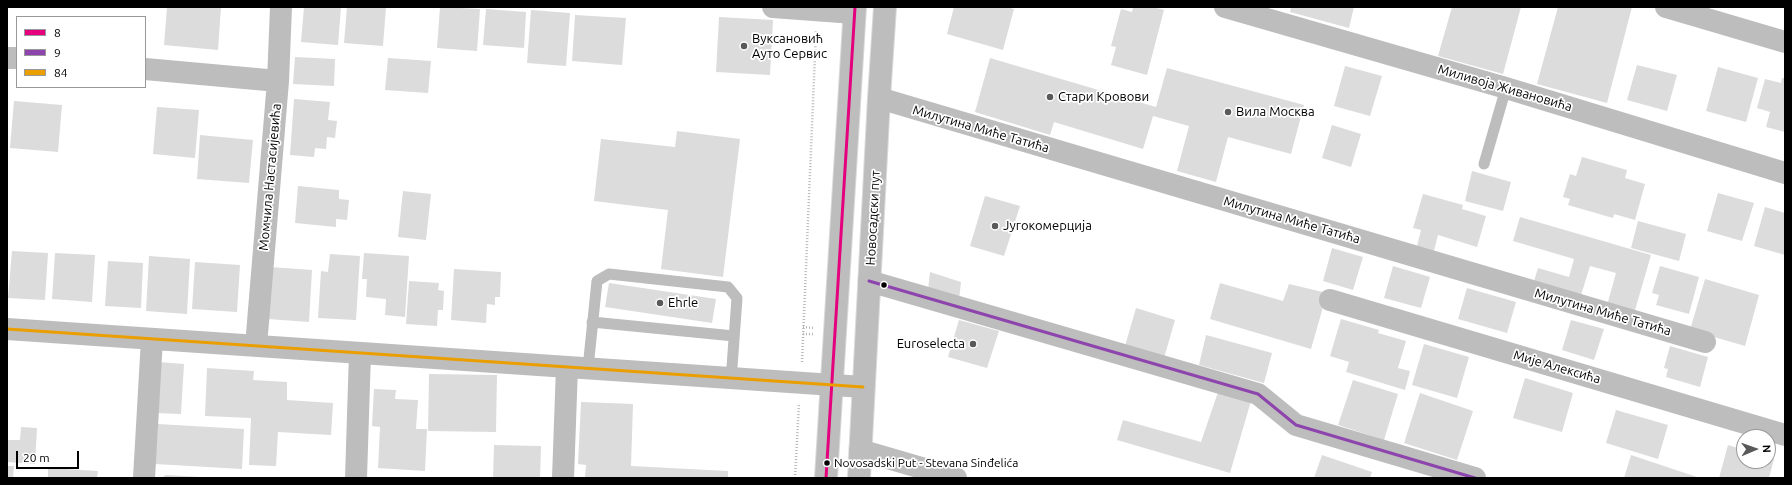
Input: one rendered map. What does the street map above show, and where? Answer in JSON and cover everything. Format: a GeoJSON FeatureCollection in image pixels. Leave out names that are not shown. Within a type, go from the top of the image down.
{"type":"FeatureCollection","features":[{"type":"Feature","properties":{"kind":"street","name":"Момчила Настасијевића"},"geometry":{"type":"LineString","coordinates":[[256,346],[278,81],[281,7]]}},
{"type":"Feature","properties":{"kind":"street"},"geometry":{"type":"LineString","coordinates":[[773,7],[816,10],[855,10],[826,478]]}},
{"type":"Feature","properties":{"kind":"street","name":"Новосадски пут"},"geometry":{"type":"LineString","coordinates":[[859,478],[879,98],[886,7]]}},
{"type":"Feature","properties":{"kind":"street","name":"Миливоја Живановића"},"geometry":{"type":"LineString","coordinates":[[1225,7],[1506,88],[1785,173]]}},
{"type":"Feature","properties":{"kind":"street"},"geometry":{"type":"LineString","coordinates":[[1666,7],[1785,42]]}},
{"type":"Feature","properties":{"kind":"street"},"geometry":{"type":"LineString","coordinates":[[146,69],[278,81]]}},
{"type":"Feature","properties":{"kind":"street","name":"Милутина Миће Татића"},"geometry":{"type":"LineString","coordinates":[[879,98],[1705,342]]}},
{"type":"Feature","properties":{"kind":"street"},"geometry":{"type":"LineString","coordinates":[[870,281],[1258,394],[1296,425],[1475,478]]}},
{"type":"Feature","properties":{"kind":"street","name":"Мије Алексића"},"geometry":{"type":"LineString","coordinates":[[1330,300],[1785,434]]}},
{"type":"Feature","properties":{"kind":"street"},"geometry":{"type":"LineString","coordinates":[[7,329],[863,387]]}},
{"type":"Feature","properties":{"kind":"street"},"geometry":{"type":"LineString","coordinates":[[144,478],[152,339]]}},
{"type":"Feature","properties":{"kind":"street"},"geometry":{"type":"LineString","coordinates":[[356,478],[360,353]]}},
{"type":"Feature","properties":{"kind":"street"},"geometry":{"type":"LineString","coordinates":[[563,478],[578,368]]}},
{"type":"Feature","properties":{"kind":"street"},"geometry":{"type":"LineString","coordinates":[[860,450],[956,478]]}},
{"type":"Feature","properties":{"kind":"lane"},"geometry":{"type":"LineString","coordinates":[[1484,164],[1506,88]]}},
{"type":"Feature","properties":{"kind":"lane"},"geometry":{"type":"LineString","coordinates":[[578,368],[592,322],[597,281],[609,274],[728,288],[737,298],[732,368],[729,378]]}},
{"type":"Feature","properties":{"kind":"lane"},"geometry":{"type":"LineString","coordinates":[[592,322],[734,336]]}},
{"type":"Feature","properties":{"kind":"path"},"geometry":{"type":"LineString","coordinates":[[803,327],[816,10]]}},
{"type":"Feature","properties":{"kind":"building"},"geometry":{"type":"Polygon","coordinates":[[[167,7],[221,7],[218,50],[164,45],[167,7]]]}},
{"type":"Feature","properties":{"kind":"building"},"geometry":{"type":"Polygon","coordinates":[[[304,7],[341,7],[338,45],[301,42],[304,7]]]}},
{"type":"Feature","properties":{"kind":"building"},"geometry":{"type":"Polygon","coordinates":[[[347,7],[386,7],[383,46],[344,43],[347,7]]]}},
{"type":"Feature","properties":{"kind":"building"},"geometry":{"type":"Polygon","coordinates":[[[440,7],[480,9],[477,51],[437,48],[440,7]]]}},
{"type":"Feature","properties":{"kind":"building"},"geometry":{"type":"Polygon","coordinates":[[[954,7],[1006,7],[1014,9],[1003,50],[947,34],[954,7]]]}},
{"type":"Feature","properties":{"kind":"building"},"geometry":{"type":"Polygon","coordinates":[[[1133,7],[1153,7],[1164,10],[1147,75],[1111,65],[1116,47],[1111,46],[1121,9],[1132,12],[1133,7]]]}},
{"type":"Feature","properties":{"kind":"building"},"geometry":{"type":"Polygon","coordinates":[[[1291,7],[1354,7],[1349,28],[1290,12],[1291,7]]]}},
{"type":"Feature","properties":{"kind":"building"},"geometry":{"type":"Polygon","coordinates":[[[1452,7],[1521,7],[1503,74],[1438,56],[1452,7]]]}},
{"type":"Feature","properties":{"kind":"building"},"geometry":{"type":"Polygon","coordinates":[[[1558,7],[1632,7],[1607,103],[1537,84],[1558,7]]]}},
{"type":"Feature","properties":{"kind":"building"},"geometry":{"type":"Polygon","coordinates":[[[486,9],[526,12],[524,48],[483,45],[486,9]]]}},
{"type":"Feature","properties":{"kind":"building"},"geometry":{"type":"Polygon","coordinates":[[[531,10],[570,13],[566,66],[527,63],[531,10]]]}},
{"type":"Feature","properties":{"kind":"building"},"geometry":{"type":"Polygon","coordinates":[[[575,15],[626,18],[622,65],[572,61],[575,15]]]}},
{"type":"Feature","properties":{"kind":"building","name":"Вуксановић Ауто Сервис"},"geometry":{"type":"Polygon","coordinates":[[[719,17],[773,20],[770,75],[716,72],[719,17]]]}},
{"type":"Feature","properties":{"kind":"building"},"geometry":{"type":"Polygon","coordinates":[[[295,57],[335,59],[334,86],[293,84],[295,57]]]}},
{"type":"Feature","properties":{"kind":"building"},"geometry":{"type":"Polygon","coordinates":[[[388,58],[431,61],[428,93],[385,90],[388,58]]]}},
{"type":"Feature","properties":{"kind":"building"},"geometry":{"type":"Polygon","coordinates":[[[990,58],[1156,107],[1167,68],[1304,105],[1291,154],[1228,137],[1216,182],[1177,171],[1189,126],[1153,116],[1143,149],[1054,122],[1050,135],[975,112],[990,58]]]}},
{"type":"Feature","properties":{"kind":"building"},"geometry":{"type":"Polygon","coordinates":[[[1637,65],[1677,75],[1667,111],[1627,100],[1637,65]]]}},
{"type":"Feature","properties":{"kind":"building"},"geometry":{"type":"Polygon","coordinates":[[[1345,66],[1382,76],[1370,116],[1334,106],[1345,66]]]}},
{"type":"Feature","properties":{"kind":"building"},"geometry":{"type":"Polygon","coordinates":[[[1718,67],[1758,78],[1746,122],[1706,111],[1718,67]]]}},
{"type":"Feature","properties":{"kind":"building"},"geometry":{"type":"Polygon","coordinates":[[[1782,78],[1785,78],[1785,132],[1766,127],[1770,112],[1757,108],[1765,79],[1781,83],[1782,78]]]}},
{"type":"Feature","properties":{"kind":"building"},"geometry":{"type":"Polygon","coordinates":[[[294,99],[330,102],[328,120],[337,121],[335,138],[327,137],[326,149],[315,148],[314,157],[290,155],[294,99]]]}},
{"type":"Feature","properties":{"kind":"building"},"geometry":{"type":"Polygon","coordinates":[[[14,101],[62,105],[58,152],[10,148],[14,101]]]}},
{"type":"Feature","properties":{"kind":"building"},"geometry":{"type":"Polygon","coordinates":[[[157,107],[199,110],[195,158],[153,154],[157,107]]]}},
{"type":"Feature","properties":{"kind":"building"},"geometry":{"type":"Polygon","coordinates":[[[1332,125],[1361,134],[1351,167],[1322,158],[1332,125]]]}},
{"type":"Feature","properties":{"kind":"building"},"geometry":{"type":"Polygon","coordinates":[[[677,131],[740,139],[723,277],[661,269],[668,210],[594,201],[601,139],[675,147],[677,131]]]}},
{"type":"Feature","properties":{"kind":"building"},"geometry":{"type":"Polygon","coordinates":[[[200,135],[253,140],[249,183],[197,179],[200,135]]]}},
{"type":"Feature","properties":{"kind":"building"},"geometry":{"type":"Polygon","coordinates":[[[1582,157],[1627,170],[1625,178],[1645,184],[1635,220],[1614,214],[1613,218],[1568,205],[1570,199],[1563,197],[1570,174],[1576,176],[1582,157]]]}},
{"type":"Feature","properties":{"kind":"building"},"geometry":{"type":"Polygon","coordinates":[[[1472,171],[1511,182],[1503,211],[1465,201],[1472,171]]]}},
{"type":"Feature","properties":{"kind":"building"},"geometry":{"type":"Polygon","coordinates":[[[298,186],[339,190],[339,199],[349,200],[347,220],[336,219],[336,227],[295,223],[298,186]]]}},
{"type":"Feature","properties":{"kind":"building"},"geometry":{"type":"Polygon","coordinates":[[[403,191],[431,194],[426,240],[398,237],[403,191]]]}},
{"type":"Feature","properties":{"kind":"building"},"geometry":{"type":"Polygon","coordinates":[[[1718,193],[1754,203],[1742,241],[1707,231],[1718,193]]]}},
{"type":"Feature","properties":{"kind":"building"},"geometry":{"type":"Polygon","coordinates":[[[1423,194],[1463,205],[1462,209],[1486,216],[1477,247],[1438,235],[1434,251],[1417,246],[1421,230],[1413,228],[1423,194]]]}},
{"type":"Feature","properties":{"kind":"building","name":"Југокомерција"},"geometry":{"type":"Polygon","coordinates":[[[985,196],[1020,206],[1004,256],[970,246],[985,196]]]}},
{"type":"Feature","properties":{"kind":"building"},"geometry":{"type":"Polygon","coordinates":[[[1765,207],[1785,213],[1785,255],[1754,246],[1765,207]]]}},
{"type":"Feature","properties":{"kind":"building"},"geometry":{"type":"Polygon","coordinates":[[[1520,217],[1651,255],[1633,317],[1606,309],[1616,273],[1590,266],[1578,305],[1531,291],[1538,268],[1569,277],[1574,259],[1513,241],[1520,217]]]}},
{"type":"Feature","properties":{"kind":"building"},"geometry":{"type":"Polygon","coordinates":[[[1638,221],[1686,234],[1679,261],[1631,248],[1638,221]]]}},
{"type":"Feature","properties":{"kind":"building"},"geometry":{"type":"Polygon","coordinates":[[[1332,248],[1363,257],[1353,290],[1323,281],[1332,248]]]}},
{"type":"Feature","properties":{"kind":"building"},"geometry":{"type":"Polygon","coordinates":[[[12,251],[48,253],[45,300],[8,298],[12,251]]]}},
{"type":"Feature","properties":{"kind":"building"},"geometry":{"type":"Polygon","coordinates":[[[55,253],[95,255],[92,302],[52,299],[55,253]]]}},
{"type":"Feature","properties":{"kind":"building"},"geometry":{"type":"Polygon","coordinates":[[[364,253],[409,256],[405,317],[385,315],[386,299],[366,297],[367,279],[362,279],[364,253]]]}},
{"type":"Feature","properties":{"kind":"building"},"geometry":{"type":"Polygon","coordinates":[[[330,254],[360,256],[356,320],[318,318],[321,271],[328,272],[330,254]]]}},
{"type":"Feature","properties":{"kind":"building"},"geometry":{"type":"Polygon","coordinates":[[[149,256],[190,259],[187,314],[146,311],[149,256]]]}},
{"type":"Feature","properties":{"kind":"building"},"geometry":{"type":"Polygon","coordinates":[[[108,261],[143,263],[141,308],[105,306],[108,261]]]}},
{"type":"Feature","properties":{"kind":"building"},"geometry":{"type":"Polygon","coordinates":[[[195,262],[240,265],[237,312],[192,309],[195,262]]]}},
{"type":"Feature","properties":{"kind":"building"},"geometry":{"type":"Polygon","coordinates":[[[1393,266],[1430,277],[1421,308],[1384,298],[1393,266]]]}},
{"type":"Feature","properties":{"kind":"building"},"geometry":{"type":"Polygon","coordinates":[[[1660,266],[1699,277],[1689,314],[1656,305],[1659,295],[1652,293],[1660,266]]]}},
{"type":"Feature","properties":{"kind":"building"},"geometry":{"type":"Polygon","coordinates":[[[271,267],[312,270],[309,322],[268,319],[271,267]]]}},
{"type":"Feature","properties":{"kind":"building"},"geometry":{"type":"Polygon","coordinates":[[[454,269],[501,272],[500,297],[495,297],[495,305],[487,304],[486,323],[451,320],[454,269]]]}},
{"type":"Feature","properties":{"kind":"building"},"geometry":{"type":"Polygon","coordinates":[[[930,272],[961,282],[959,300],[928,290],[930,272]]]}},
{"type":"Feature","properties":{"kind":"building"},"geometry":{"type":"Polygon","coordinates":[[[1705,279],[1759,295],[1745,346],[1690,330],[1705,279]]]}},
{"type":"Feature","properties":{"kind":"building"},"geometry":{"type":"Polygon","coordinates":[[[409,281],[439,283],[438,290],[444,291],[443,310],[438,310],[437,326],[406,324],[409,281]]]}},
{"type":"Feature","properties":{"kind":"building","name":"Ehrle"},"geometry":{"type":"Polygon","coordinates":[[[609,283],[716,299],[712,323],[605,307],[609,283]]]}},
{"type":"Feature","properties":{"kind":"building"},"geometry":{"type":"Polygon","coordinates":[[[1220,283],[1283,301],[1289,284],[1327,293],[1311,349],[1210,319],[1220,283]]]}},
{"type":"Feature","properties":{"kind":"building"},"geometry":{"type":"Polygon","coordinates":[[[1467,288],[1516,302],[1507,333],[1458,319],[1467,288]]]}},
{"type":"Feature","properties":{"kind":"building"},"geometry":{"type":"Polygon","coordinates":[[[1136,308],[1175,320],[1164,358],[1125,346],[1136,308]]]}},
{"type":"Feature","properties":{"kind":"building"},"geometry":{"type":"Polygon","coordinates":[[[1341,319],[1379,330],[1378,333],[1406,341],[1398,368],[1410,371],[1405,390],[1346,372],[1349,362],[1330,356],[1341,319]]]}},
{"type":"Feature","properties":{"kind":"building","name":"Euroselecta"},"geometry":{"type":"Polygon","coordinates":[[[959,320],[999,331],[987,368],[948,357],[959,320]]]}},
{"type":"Feature","properties":{"kind":"building"},"geometry":{"type":"Polygon","coordinates":[[[1571,320],[1604,329],[1594,360],[1562,350],[1571,320]]]}},
{"type":"Feature","properties":{"kind":"building"},"geometry":{"type":"Polygon","coordinates":[[[1206,335],[1272,353],[1264,383],[1199,365],[1206,335]]]}},
{"type":"Feature","properties":{"kind":"building"},"geometry":{"type":"Polygon","coordinates":[[[1424,344],[1469,357],[1457,398],[1412,385],[1424,344]]]}},
{"type":"Feature","properties":{"kind":"building"},"geometry":{"type":"Polygon","coordinates":[[[1670,346],[1708,357],[1700,387],[1666,377],[1668,369],[1664,368],[1670,346]]]}},
{"type":"Feature","properties":{"kind":"building"},"geometry":{"type":"Polygon","coordinates":[[[158,362],[184,364],[181,414],[156,413],[158,362]]]}},
{"type":"Feature","properties":{"kind":"building"},"geometry":{"type":"Polygon","coordinates":[[[207,368],[254,371],[253,380],[287,382],[287,400],[333,403],[331,435],[278,432],[276,466],[249,465],[251,418],[205,416],[207,368]]]}},
{"type":"Feature","properties":{"kind":"building"},"geometry":{"type":"Polygon","coordinates":[[[429,374],[497,375],[496,432],[428,431],[429,374]]]}},
{"type":"Feature","properties":{"kind":"building"},"geometry":{"type":"Polygon","coordinates":[[[1525,378],[1573,393],[1562,432],[1513,418],[1525,378]]]}},
{"type":"Feature","properties":{"kind":"building"},"geometry":{"type":"Polygon","coordinates":[[[1353,380],[1398,394],[1384,440],[1338,425],[1353,380]]]}},
{"type":"Feature","properties":{"kind":"building"},"geometry":{"type":"Polygon","coordinates":[[[374,389],[396,390],[395,399],[418,400],[416,429],[427,429],[425,471],[378,468],[380,427],[372,426],[374,389]]]}},
{"type":"Feature","properties":{"kind":"building"},"geometry":{"type":"Polygon","coordinates":[[[1218,392],[1251,401],[1230,473],[1117,440],[1123,420],[1201,442],[1218,392]]]}},
{"type":"Feature","properties":{"kind":"building"},"geometry":{"type":"Polygon","coordinates":[[[1420,393],[1473,411],[1457,460],[1404,443],[1420,393]]]}},
{"type":"Feature","properties":{"kind":"building"},"geometry":{"type":"Polygon","coordinates":[[[581,402],[633,404],[631,466],[728,471],[728,478],[585,478],[586,465],[578,464],[581,402]]]}},
{"type":"Feature","properties":{"kind":"building"},"geometry":{"type":"Polygon","coordinates":[[[1616,410],[1668,425],[1658,459],[1606,443],[1616,410]]]}},
{"type":"Feature","properties":{"kind":"building"},"geometry":{"type":"Polygon","coordinates":[[[158,424],[244,429],[242,469],[155,464],[158,424]]]}},
{"type":"Feature","properties":{"kind":"building"},"geometry":{"type":"Polygon","coordinates":[[[21,427],[37,428],[35,464],[7,462],[7,440],[20,440],[21,427]]]}},
{"type":"Feature","properties":{"kind":"building"},"geometry":{"type":"Polygon","coordinates":[[[494,445],[541,446],[540,478],[493,478],[494,445]]]}},
{"type":"Feature","properties":{"kind":"building"},"geometry":{"type":"Polygon","coordinates":[[[1728,445],[1736,448],[1736,469],[1771,469],[1769,478],[1719,478],[1728,445]]]}},
{"type":"Feature","properties":{"kind":"building"},"geometry":{"type":"Polygon","coordinates":[[[1322,455],[1372,472],[1370,478],[1314,478],[1322,455]]]}},
{"type":"Feature","properties":{"kind":"building"},"geometry":{"type":"Polygon","coordinates":[[[1631,455],[1700,478],[1624,478],[1631,455]]]}},
{"type":"Feature","properties":{"kind":"building"},"geometry":{"type":"Polygon","coordinates":[[[7,466],[14,466],[13,478],[7,478],[7,466]]]}},
{"type":"Feature","properties":{"kind":"building"},"geometry":{"type":"Polygon","coordinates":[[[48,468],[98,471],[97,478],[48,478],[48,468]]]}},
{"type":"Feature","properties":{"kind":"building"},"geometry":{"type":"Polygon","coordinates":[[[166,475],[201,477],[201,478],[161,478],[166,475]]]}},
{"type":"Feature","properties":{"kind":"transit line","name":"8"},"geometry":{"type":"LineString","coordinates":[[826,478],[855,7]]}},
{"type":"Feature","properties":{"kind":"transit line","name":"9"},"geometry":{"type":"LineString","coordinates":[[869,281],[1258,394],[1296,425],[1475,478]]}},
{"type":"Feature","properties":{"kind":"transit line","name":"84"},"geometry":{"type":"LineString","coordinates":[[7,329],[863,387]]}},
{"type":"Feature","properties":{"kind":"place","name":"Вуксановић Ауто Сервис"},"geometry":{"type":"Point","coordinates":[744,46]}},
{"type":"Feature","properties":{"kind":"place","name":"Стари Кровови"},"geometry":{"type":"Point","coordinates":[1050,97]}},
{"type":"Feature","properties":{"kind":"place","name":"Вила Москва"},"geometry":{"type":"Point","coordinates":[1228,112]}},
{"type":"Feature","properties":{"kind":"place","name":"Југокомерција"},"geometry":{"type":"Point","coordinates":[995,226]}},
{"type":"Feature","properties":{"kind":"place","name":"Ehrle"},"geometry":{"type":"Point","coordinates":[660,303]}},
{"type":"Feature","properties":{"kind":"place","name":"Euroselecta"},"geometry":{"type":"Point","coordinates":[973,344]}},
{"type":"Feature","properties":{"kind":"place","name":"Novosadski Put - Stevana Sinđelića"},"geometry":{"type":"Point","coordinates":[827,463]}}]}
